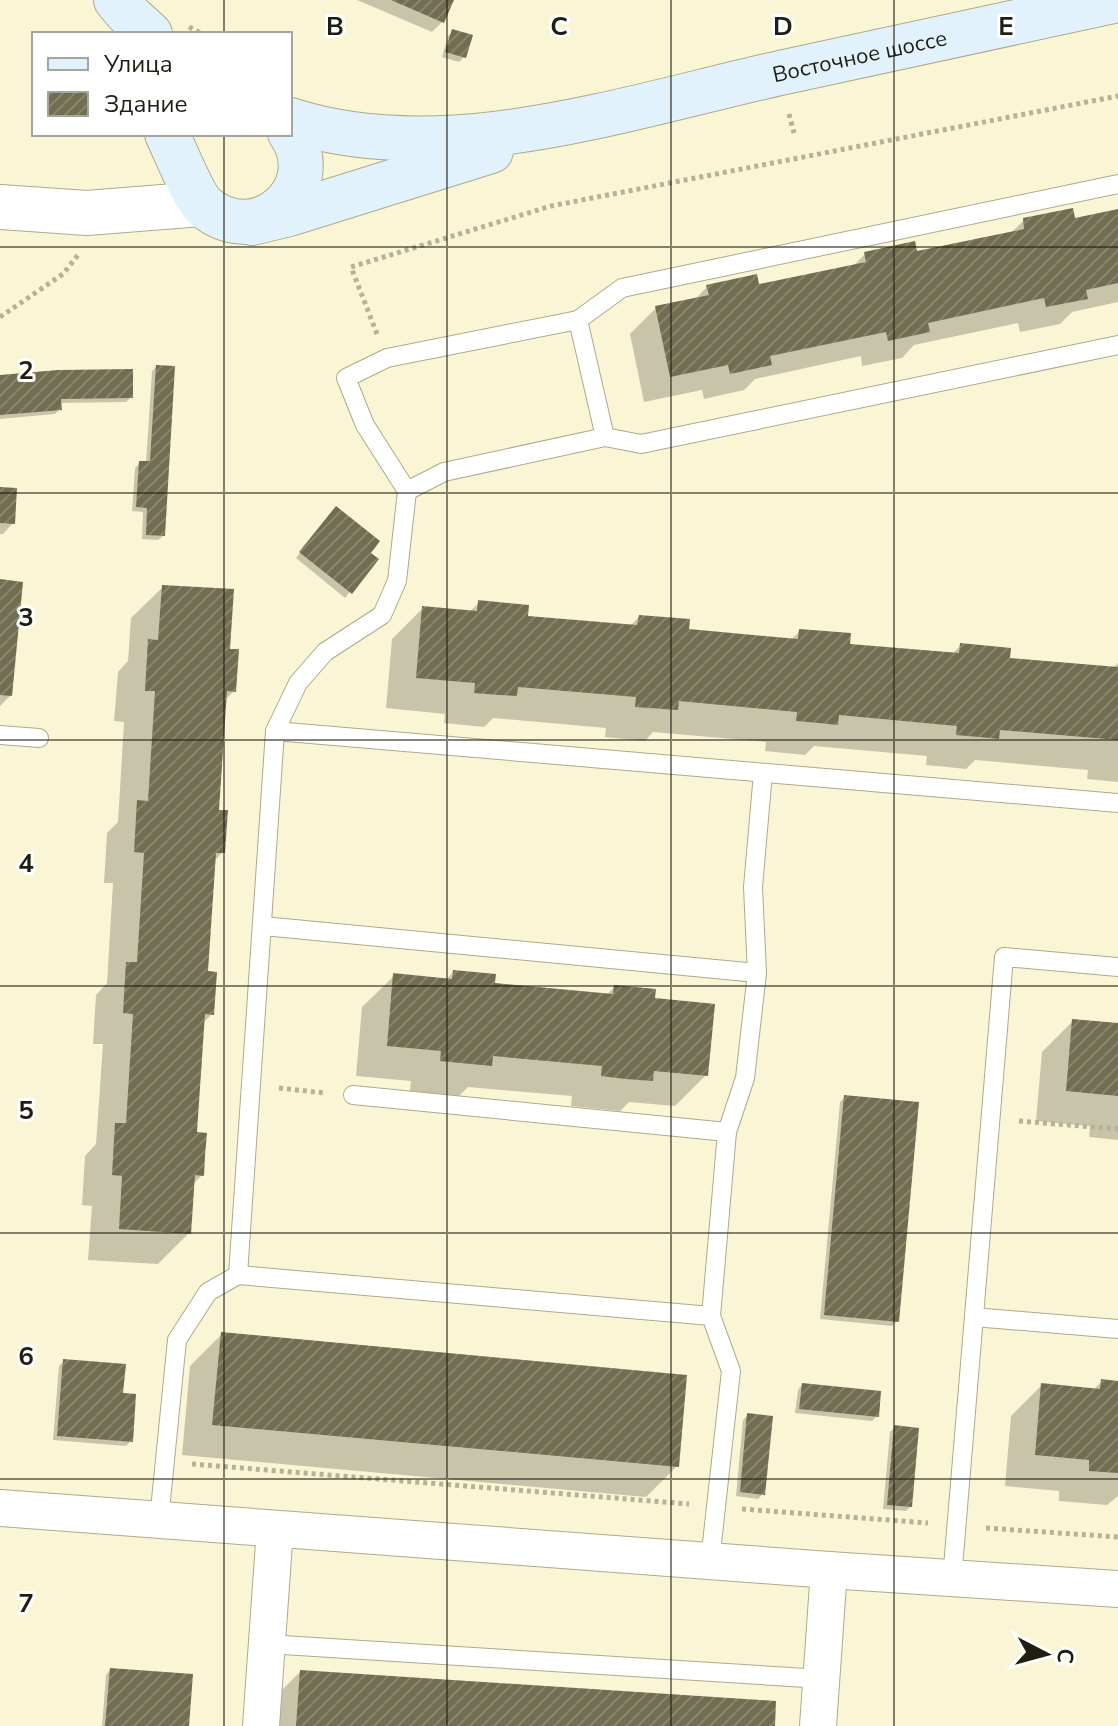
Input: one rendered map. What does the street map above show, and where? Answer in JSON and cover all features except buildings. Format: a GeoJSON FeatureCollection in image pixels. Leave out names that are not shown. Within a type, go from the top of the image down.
{"type":"FeatureCollection","features":[{"type":"Feature","properties":{"kind":"main road"},"geometry":{"type":"LineString","coordinates":[[103,0],[118,32]]}},
{"type":"Feature","properties":{"kind":"main road"},"geometry":{"type":"LineString","coordinates":[[116,0],[148,32]]}},
{"type":"Feature","properties":{"kind":"main road","name":"Восточное шоссе"},"geometry":{"type":"LineString","coordinates":[[252,223],[601,116],[780,73],[1118,0]]}},
{"type":"Feature","properties":{"kind":"main road","name":"Восточное шоссе"},"geometry":{"type":"LineString","coordinates":[[292,121],[347,133],[427,138],[494,134],[601,116]]}},
{"type":"Feature","properties":{"kind":"main road"},"geometry":{"type":"LineString","coordinates":[[168,136],[195,191],[222,219],[252,223],[274,214],[292,198],[301,170],[297,143],[292,136]]}},
{"type":"Feature","properties":{"kind":"main road"},"geometry":{"type":"LineString","coordinates":[[195,191],[187,157],[198,136]]}},
{"type":"Feature","properties":{"kind":"street"},"geometry":{"type":"LineString","coordinates":[[0,207],[87,213],[195,191]]}},
{"type":"Feature","properties":{"kind":"street"},"geometry":{"type":"LineString","coordinates":[[0,1508],[1118,1589]]}},
{"type":"Feature","properties":{"kind":"street"},"geometry":{"type":"LineString","coordinates":[[261,1726],[275,1529]]}},
{"type":"Feature","properties":{"kind":"street"},"geometry":{"type":"LineString","coordinates":[[818,1726],[829,1570]]}},
{"type":"Feature","properties":{"kind":"lane"},"geometry":{"type":"LineString","coordinates":[[238,1275],[275,731],[298,683],[325,652],[382,615],[397,581],[407,491],[365,425],[346,378],[387,358],[578,320],[622,288],[1118,184]]}},
{"type":"Feature","properties":{"kind":"lane"},"geometry":{"type":"LineString","coordinates":[[578,320],[605,437]]}},
{"type":"Feature","properties":{"kind":"lane"},"geometry":{"type":"LineString","coordinates":[[407,491],[444,472],[605,437],[641,444],[1118,345]]}},
{"type":"Feature","properties":{"kind":"lane"},"geometry":{"type":"LineString","coordinates":[[275,731],[1118,803]]}},
{"type":"Feature","properties":{"kind":"lane"},"geometry":{"type":"LineString","coordinates":[[0,735],[39,738]]}},
{"type":"Feature","properties":{"kind":"lane"},"geometry":{"type":"LineString","coordinates":[[710,1561],[731,1371],[711,1316],[727,1132],[745,1078],[757,973],[753,887],[763,773]]}},
{"type":"Feature","properties":{"kind":"lane"},"geometry":{"type":"LineString","coordinates":[[263,926],[757,973]]}},
{"type":"Feature","properties":{"kind":"lane"},"geometry":{"type":"LineString","coordinates":[[952,1579],[1004,957],[1118,967]]}},
{"type":"Feature","properties":{"kind":"lane"},"geometry":{"type":"LineString","coordinates":[[353,1095],[727,1132]]}},
{"type":"Feature","properties":{"kind":"lane"},"geometry":{"type":"LineString","coordinates":[[159,1520],[177,1340],[208,1292],[238,1275],[711,1316]]}},
{"type":"Feature","properties":{"kind":"lane"},"geometry":{"type":"LineString","coordinates":[[974,1317],[1118,1329]]}},
{"type":"Feature","properties":{"kind":"lane"},"geometry":{"type":"LineString","coordinates":[[267,1644],[822,1679]]}},
{"type":"Feature","properties":{"kind":"path"},"geometry":{"type":"LineString","coordinates":[[387,358],[351,267],[551,206],[1118,96]]}},
{"type":"Feature","properties":{"kind":"path"},"geometry":{"type":"LineString","coordinates":[[0,317],[63,274],[83,248]]}},
{"type":"Feature","properties":{"kind":"path"},"geometry":{"type":"LineString","coordinates":[[251,1086],[353,1095]]}},
{"type":"Feature","properties":{"kind":"path"},"geometry":{"type":"LineString","coordinates":[[990,1119],[1118,1129]]}},
{"type":"Feature","properties":{"kind":"path"},"geometry":{"type":"LineString","coordinates":[[163,1462],[1118,1537]]}}]}
